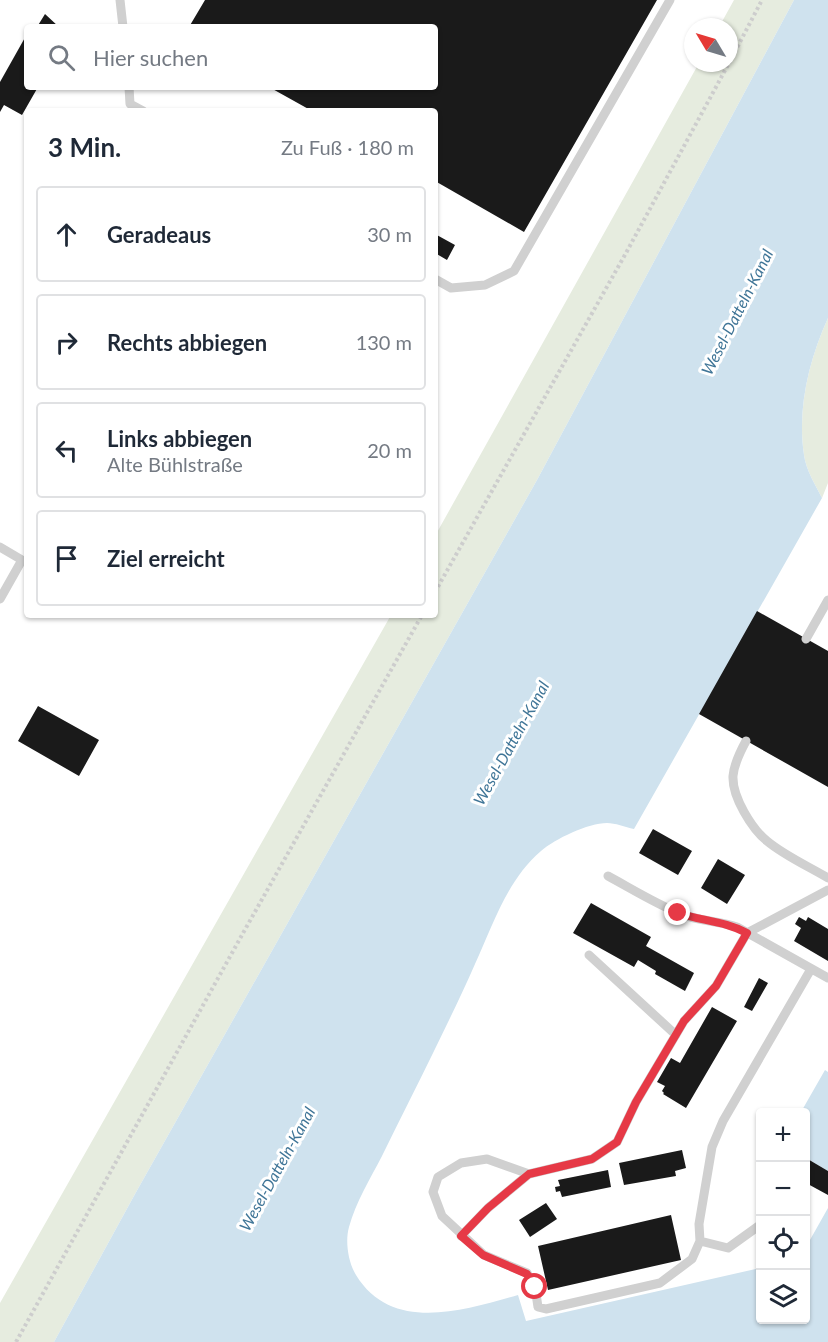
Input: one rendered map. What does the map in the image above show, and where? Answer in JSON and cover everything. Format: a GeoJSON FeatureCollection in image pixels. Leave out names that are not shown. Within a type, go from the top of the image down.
{"type":"FeatureCollection","features":[{"type":"Feature","properties":{"kind":"lane"},"geometry":{"type":"LineString","coordinates":[[120,0],[123,24]]}},
{"type":"Feature","properties":{"kind":"lane"},"geometry":{"type":"LineString","coordinates":[[438,281],[451,288],[485,285],[514,271],[670,0]]}},
{"type":"Feature","properties":{"kind":"lane"},"geometry":{"type":"LineString","coordinates":[[129,90],[130,104],[137,108]]}},
{"type":"Feature","properties":{"kind":"lane"},"geometry":{"type":"LineString","coordinates":[[0,547],[22,560],[0,599]]}},
{"type":"Feature","properties":{"kind":"lane"},"geometry":{"type":"LineString","coordinates":[[806,639],[828,600]]}},
{"type":"Feature","properties":{"kind":"lane"},"geometry":{"type":"LineString","coordinates":[[746,741],[739,754],[733,777],[738,800],[752,824],[767,841],[828,878]]}},
{"type":"Feature","properties":{"kind":"lane"},"geometry":{"type":"LineString","coordinates":[[608,876],[678,913],[693,918],[722,922],[747,933],[828,978]]}},
{"type":"Feature","properties":{"kind":"lane"},"geometry":{"type":"LineString","coordinates":[[461,1236],[488,1208],[529,1174],[592,1159],[617,1142],[636,1102],[684,1021],[716,986],[747,933],[828,890]]}},
{"type":"Feature","properties":{"kind":"lane"},"geometry":{"type":"LineString","coordinates":[[588,955],[676,1035]]}},
{"type":"Feature","properties":{"kind":"lane"},"geometry":{"type":"LineString","coordinates":[[529,1174],[487,1159],[461,1163],[438,1177],[434,1192],[442,1216],[461,1236],[483,1255],[527,1274],[535,1287],[538,1307],[546,1309],[660,1283],[692,1259],[700,1241],[700,1213],[712,1147],[744,1082],[811,969]]}},
{"type":"Feature","properties":{"kind":"lane"},"geometry":{"type":"LineString","coordinates":[[700,1241],[728,1248],[756,1229]]}},
{"type":"Feature","properties":{"kind":"path"},"geometry":{"type":"LineString","coordinates":[[738,46],[762,0]]}},
{"type":"Feature","properties":{"kind":"path"},"geometry":{"type":"LineString","coordinates":[[438,587],[620,263],[724,72]]}},
{"type":"Feature","properties":{"kind":"path"},"geometry":{"type":"LineString","coordinates":[[16,1342],[252,915],[420,618]]}},
{"type":"Feature","properties":{"kind":"shaded area"},"geometry":{"type":"Polygon","coordinates":[[[734,0],[794,0],[537,480],[54,1342],[0,1342],[0,1303],[389,618],[438,618],[438,531],[694,72],[738,72],[738,18],[724,18],[734,0]]]}},
{"type":"Feature","properties":{"kind":"shaded area"},"geometry":{"type":"Polygon","coordinates":[[[828,318],[828,483],[822,498],[805,461],[802,420],[810,367],[828,318]]]}},
{"type":"Feature","properties":{"kind":"water","name":"Wesel-Datteln-Kanal"},"geometry":{"type":"Polygon","coordinates":[[[794,0],[828,0],[828,318],[810,367],[802,420],[805,461],[822,498],[634,829],[607,823],[581,829],[563,837],[541,851],[519,875],[510,889],[465,986],[359,1200],[349,1227],[347,1245],[353,1270],[371,1293],[389,1305],[409,1311],[431,1313],[453,1311],[518,1295],[526,1321],[756,1269],[756,1324],[810,1324],[810,1240],[828,1208],[828,1342],[54,1342],[135,1194],[537,480],[794,0]]]}},
{"type":"Feature","properties":{"kind":"water"},"geometry":{"type":"Polygon","coordinates":[[[825,1070],[828,1072],[828,1171],[810,1160],[810,1108],[803,1108],[825,1070]]]}},
{"type":"Feature","properties":{"kind":"building"},"geometry":{"type":"Polygon","coordinates":[[[205,0],[657,0],[524,232],[438,183],[438,108],[307,108],[274,90],[438,90],[438,24],[191,24],[205,0]]]}},
{"type":"Feature","properties":{"kind":"building"},"geometry":{"type":"Polygon","coordinates":[[[45,14],[56,24],[39,24],[45,14]]]}},
{"type":"Feature","properties":{"kind":"building"},"geometry":{"type":"Polygon","coordinates":[[[24,39],[24,90],[36,90],[22,115],[4,105],[0,112],[0,82],[24,39]]]}},
{"type":"Feature","properties":{"kind":"building"},"geometry":{"type":"Polygon","coordinates":[[[438,236],[455,245],[447,260],[438,255],[438,236]]]}},
{"type":"Feature","properties":{"kind":"building"},"geometry":{"type":"Polygon","coordinates":[[[757,611],[828,651],[828,787],[699,714],[757,611]]]}},
{"type":"Feature","properties":{"kind":"building"},"geometry":{"type":"Polygon","coordinates":[[[38,706],[99,740],[79,776],[18,741],[38,706]]]}},
{"type":"Feature","properties":{"kind":"building"},"geometry":{"type":"Polygon","coordinates":[[[653,829],[692,851],[678,875],[639,853],[653,829]]]}},
{"type":"Feature","properties":{"kind":"building"},"geometry":{"type":"Polygon","coordinates":[[[718,859],[745,875],[727,904],[701,888],[718,859]]]}},
{"type":"Feature","properties":{"kind":"building"},"geometry":{"type":"Polygon","coordinates":[[[591,903],[651,937],[646,946],[694,973],[685,991],[655,974],[656,971],[638,960],[634,967],[573,933],[591,903]]]}},
{"type":"Feature","properties":{"kind":"building"},"geometry":{"type":"Polygon","coordinates":[[[799,917],[806,921],[808,917],[828,929],[828,961],[794,941],[801,928],[795,924],[799,917]]]}},
{"type":"Feature","properties":{"kind":"building"},"geometry":{"type":"Polygon","coordinates":[[[759,978],[768,983],[752,1011],[744,1007],[759,978]]]}},
{"type":"Feature","properties":{"kind":"building"},"geometry":{"type":"Polygon","coordinates":[[[712,1007],[737,1021],[686,1108],[663,1094],[665,1086],[657,1082],[671,1058],[680,1063],[712,1007]]]}},
{"type":"Feature","properties":{"kind":"building"},"geometry":{"type":"Polygon","coordinates":[[[682,1150],[686,1168],[675,1171],[676,1176],[624,1185],[619,1163],[682,1150]]]}},
{"type":"Feature","properties":{"kind":"building"},"geometry":{"type":"Polygon","coordinates":[[[810,1160],[828,1171],[828,1195],[810,1185],[810,1160]]]}},
{"type":"Feature","properties":{"kind":"building"},"geometry":{"type":"Polygon","coordinates":[[[608,1170],[611,1187],[562,1197],[560,1191],[556,1192],[555,1187],[560,1186],[558,1180],[608,1170]]]}},
{"type":"Feature","properties":{"kind":"building"},"geometry":{"type":"Polygon","coordinates":[[[546,1203],[557,1219],[530,1237],[519,1220],[546,1203]]]}},
{"type":"Feature","properties":{"kind":"building"},"geometry":{"type":"Polygon","coordinates":[[[671,1215],[681,1260],[548,1290],[538,1246],[671,1215]]]}},
{"type":"Feature","properties":{"kind":"route"},"geometry":{"type":"LineString","coordinates":[[535,1287],[527,1274],[483,1255],[461,1236],[488,1208],[529,1174],[592,1159],[617,1142],[636,1102],[684,1021],[716,986],[747,933],[722,922],[693,918],[678,913]]}}]}
